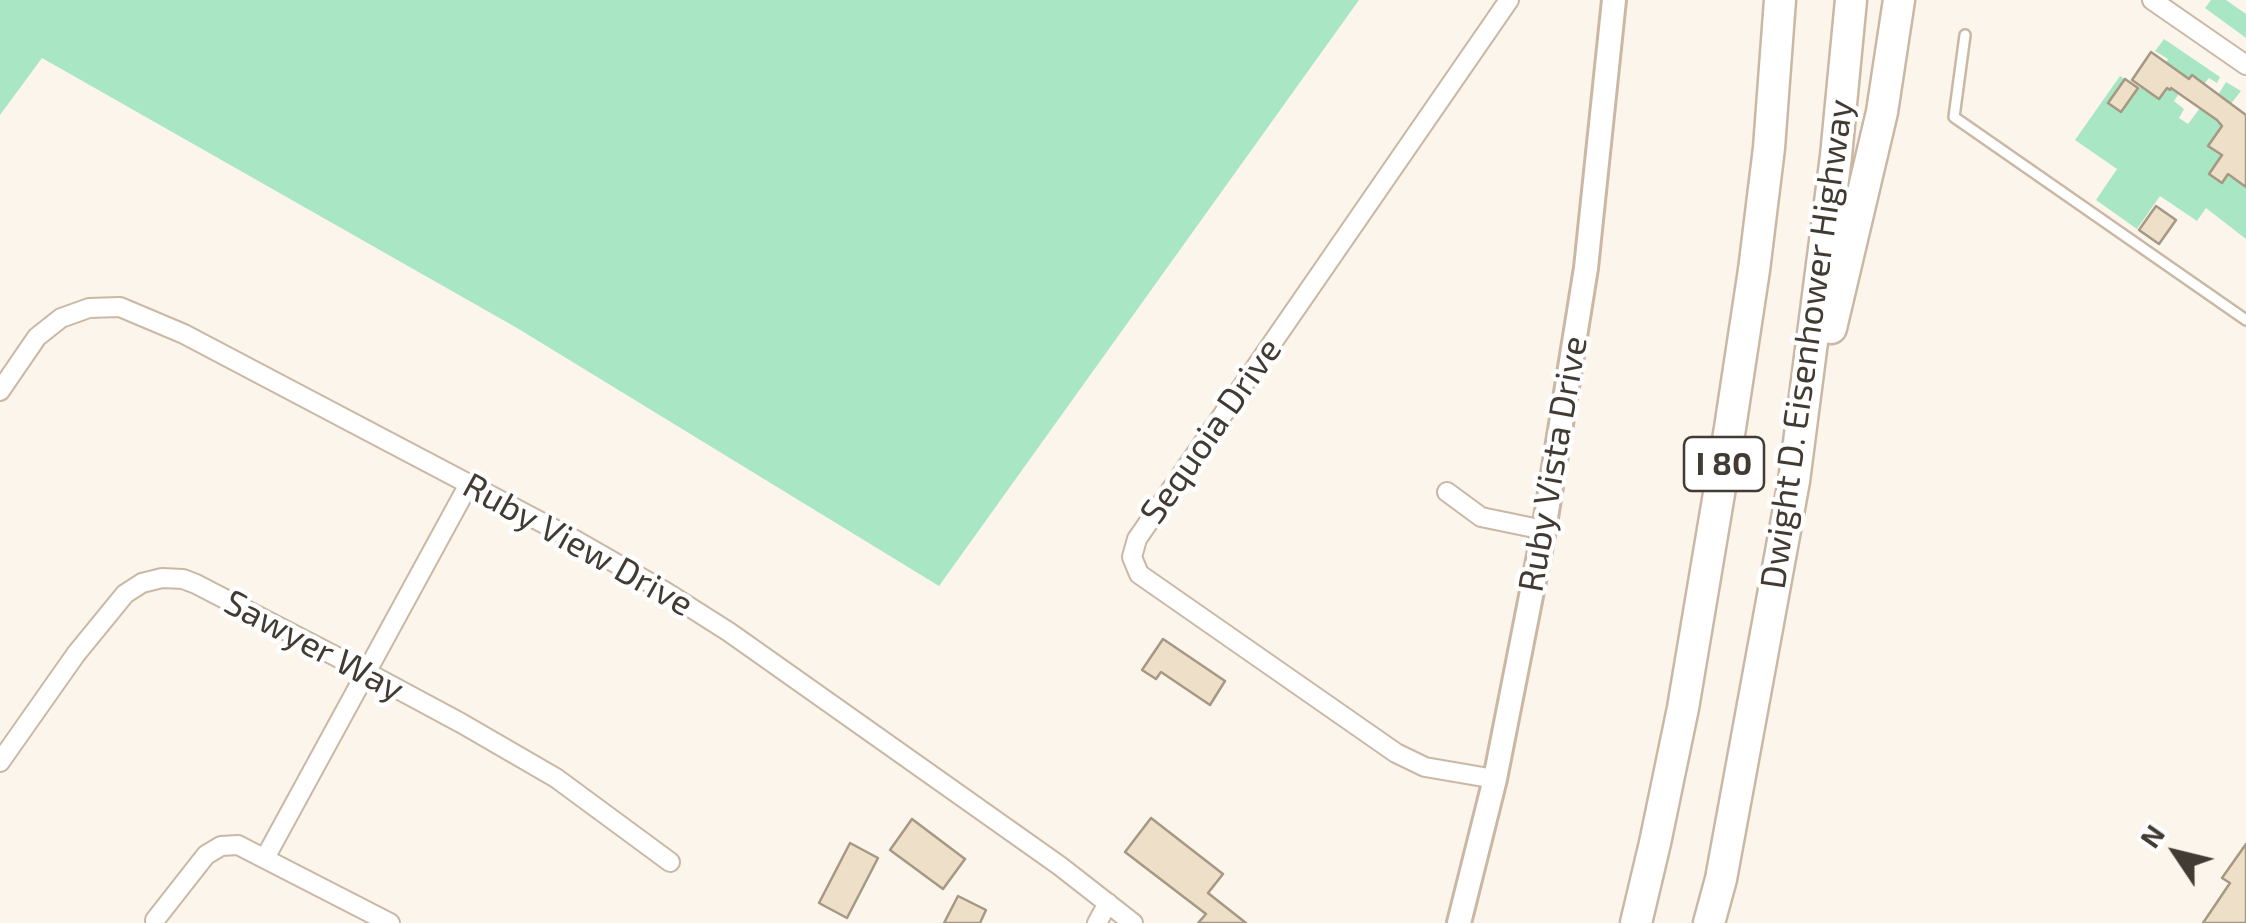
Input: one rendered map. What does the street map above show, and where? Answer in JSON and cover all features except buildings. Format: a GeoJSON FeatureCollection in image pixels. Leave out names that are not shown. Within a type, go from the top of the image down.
{"type":"FeatureCollection","features":[{"type":"Feature","properties":{"kind":"highway","name":"Dwight D. Eisenhower Highway"},"geometry":{"type":"LineString","coordinates":[[1636,923],[1683,708],[1730,428],[1769,148],[1780,0]]}},
{"type":"Feature","properties":{"kind":"highway","name":"Dwight D. Eisenhower Highway"},"geometry":{"type":"LineString","coordinates":[[1709,923],[1721,879],[1794,481],[1836,156],[1851,0]]}},
{"type":"Feature","properties":{"kind":"highway"},"geometry":{"type":"LineString","coordinates":[[1794,481],[1882,112],[1899,0]]}},
{"type":"Feature","properties":{"kind":"street","name":"Sequoia Drive"},"geometry":{"type":"LineString","coordinates":[[1495,779],[1425,766],[1396,753],[1139,574],[1132,557],[1136,539],[1509,0]]}},
{"type":"Feature","properties":{"kind":"street","name":"Ruby Vista Drive"},"geometry":{"type":"LineString","coordinates":[[1459,923],[1495,779],[1544,530],[1586,268],[1614,0]]}},
{"type":"Feature","properties":{"kind":"street"},"geometry":{"type":"LineString","coordinates":[[2152,0],[2246,65]]}},
{"type":"Feature","properties":{"kind":"street","name":"Ruby View Drive"},"geometry":{"type":"LineString","coordinates":[[0,391],[37,337],[61,318],[89,308],[120,307],[184,334],[592,550],[729,632],[1060,866],[1134,923]]}},
{"type":"Feature","properties":{"kind":"street"},"geometry":{"type":"LineString","coordinates":[[265,858],[469,484]]}},
{"type":"Feature","properties":{"kind":"street"},"geometry":{"type":"LineString","coordinates":[[1447,492],[1481,517],[1544,530]]}},
{"type":"Feature","properties":{"kind":"street","name":"Sawyer Way"},"geometry":{"type":"LineString","coordinates":[[0,762],[76,654],[125,594],[142,583],[162,578],[183,580],[368,674],[556,778],[670,862]]}},
{"type":"Feature","properties":{"kind":"street"},"geometry":{"type":"LineString","coordinates":[[156,920],[206,855],[221,846],[238,845],[390,923]]}},
{"type":"Feature","properties":{"kind":"street"},"geometry":{"type":"LineString","coordinates":[[1096,923],[1108,903]]}},
{"type":"Feature","properties":{"kind":"lane"},"geometry":{"type":"LineString","coordinates":[[1965,34],[1954,117],[2246,320]]}},
{"type":"Feature","properties":{"kind":"green space"},"geometry":{"type":"Polygon","coordinates":[[[0,0],[1359,0],[939,586],[517,328],[42,58],[0,115],[0,0]]]}},
{"type":"Feature","properties":{"kind":"green space"},"geometry":{"type":"Polygon","coordinates":[[[2211,0],[2226,0],[2246,14],[2246,38],[2205,8],[2211,0]]]}},
{"type":"Feature","properties":{"kind":"green space"},"geometry":{"type":"Polygon","coordinates":[[[2164,39],[2220,77],[2217,83],[2209,78],[2204,84],[2191,76],[2174,101],[2184,109],[2179,118],[2188,124],[2200,108],[2207,113],[2226,82],[2241,91],[2217,121],[2222,126],[2208,145],[2232,162],[2219,160],[2209,174],[2222,183],[2234,169],[2229,176],[2246,187],[2246,239],[2206,208],[2197,221],[2160,196],[2137,229],[2096,200],[2117,169],[2075,140],[2120,76],[2125,79],[2108,103],[2120,112],[2138,88],[2159,99],[2170,89],[2181,74],[2155,51],[2164,39]]]}}]}
